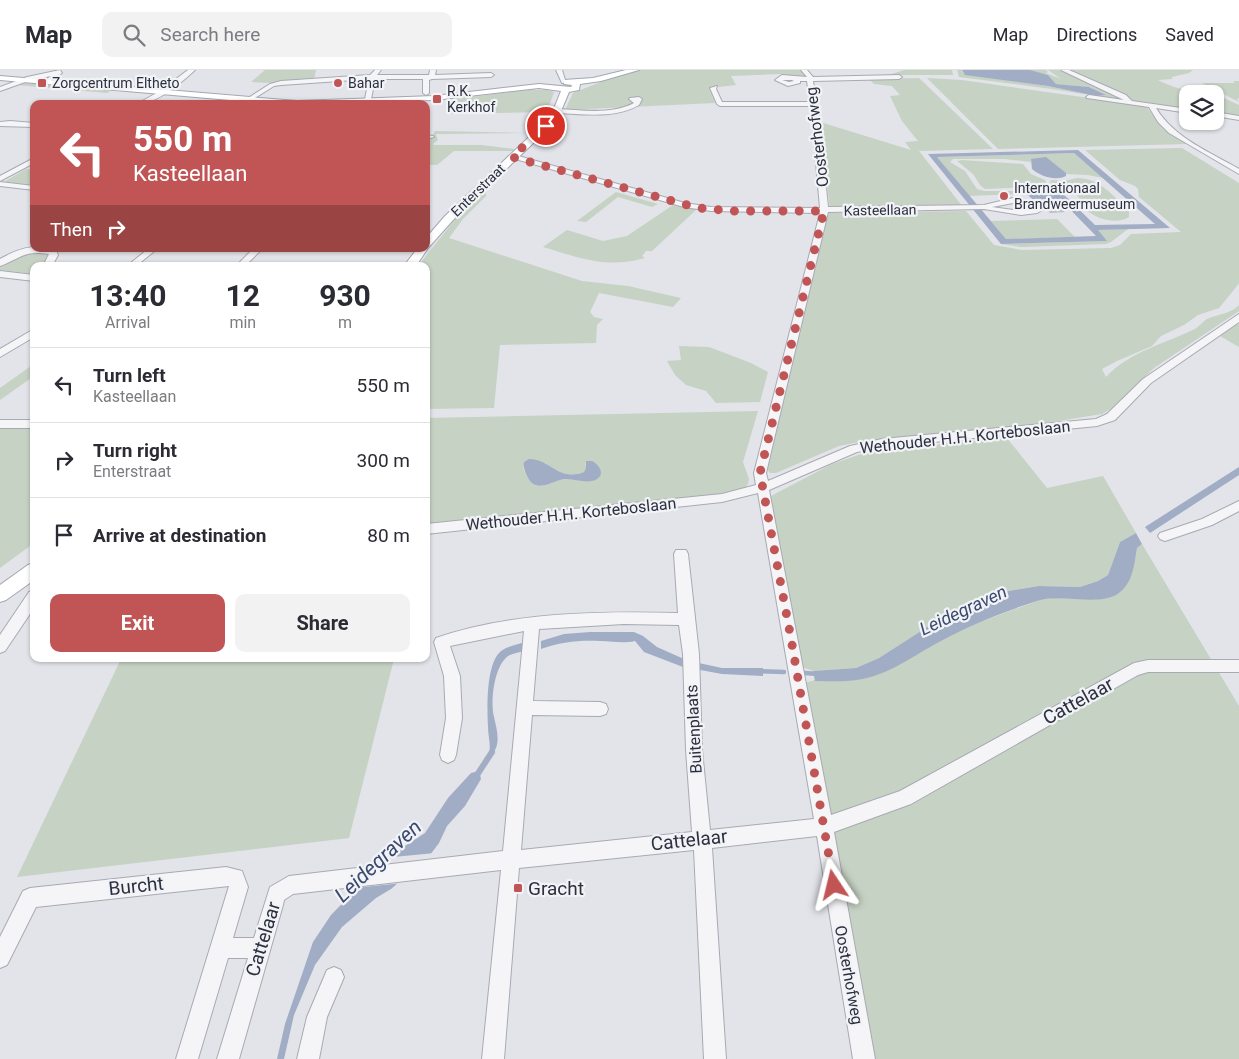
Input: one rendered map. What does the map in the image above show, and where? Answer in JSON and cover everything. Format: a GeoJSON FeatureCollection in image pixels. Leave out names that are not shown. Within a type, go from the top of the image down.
{"type":"FeatureCollection","features":[{"type":"Feature","properties":{"kind":"main road"},"geometry":{"type":"LineString","coordinates":[[400,100],[554,86],[576,88],[576,84],[635,70]]}},
{"type":"Feature","properties":{"kind":"main road"},"geometry":{"type":"LineString","coordinates":[[0,78],[248,100]]}},
{"type":"Feature","properties":{"kind":"main road","name":"Enterstraat"},"geometry":{"type":"LineString","coordinates":[[430,240],[449,218],[546,126],[557,111],[565,86]]}},
{"type":"Feature","properties":{"kind":"main road"},"geometry":{"type":"LineString","coordinates":[[413,262],[421,252]]}},
{"type":"Feature","properties":{"kind":"main road"},"geometry":{"type":"LineString","coordinates":[[0,595],[30,573]]}},
{"type":"Feature","properties":{"kind":"street"},"geometry":{"type":"LineString","coordinates":[[147,100],[162,92],[192,70]]}},
{"type":"Feature","properties":{"kind":"street"},"geometry":{"type":"LineString","coordinates":[[367,100],[372,77],[378,70]]}},
{"type":"Feature","properties":{"kind":"street"},"geometry":{"type":"LineString","coordinates":[[559,70],[565,86]]}},
{"type":"Feature","properties":{"kind":"street","name":"Oosterhofweg"},"geometry":{"type":"LineString","coordinates":[[804,70],[811,78],[825,200],[824,211],[760,473],[791,639],[864,1059]]}},
{"type":"Feature","properties":{"kind":"street"},"geometry":{"type":"LineString","coordinates":[[1064,70],[1124,96],[1131,103]]}},
{"type":"Feature","properties":{"kind":"street"},"geometry":{"type":"LineString","coordinates":[[0,89],[24,80],[60,72],[46,82]]}},
{"type":"Feature","properties":{"kind":"street"},"geometry":{"type":"LineString","coordinates":[[426,93],[426,79],[432,74]]}},
{"type":"Feature","properties":{"kind":"street"},"geometry":{"type":"LineString","coordinates":[[248,100],[277,84],[432,74],[492,75]]}},
{"type":"Feature","properties":{"kind":"street"},"geometry":{"type":"LineString","coordinates":[[798,80],[811,78],[899,77]]}},
{"type":"Feature","properties":{"kind":"street"},"geometry":{"type":"LineString","coordinates":[[715,88],[712,88],[720,104],[814,104]]}},
{"type":"Feature","properties":{"kind":"street"},"geometry":{"type":"LineString","coordinates":[[1089,97],[1179,110]]}},
{"type":"Feature","properties":{"kind":"street"},"geometry":{"type":"LineString","coordinates":[[557,111],[592,112],[626,109],[635,106],[637,104],[636,101]]}},
{"type":"Feature","properties":{"kind":"street"},"geometry":{"type":"LineString","coordinates":[[1151,106],[1160,121],[1171,132],[1239,172]]}},
{"type":"Feature","properties":{"kind":"street"},"geometry":{"type":"LineString","coordinates":[[1224,116],[1239,118]]}},
{"type":"Feature","properties":{"kind":"street"},"geometry":{"type":"LineString","coordinates":[[0,124],[30,125]]}},
{"type":"Feature","properties":{"kind":"street","name":"Kasteellaan"},"geometry":{"type":"LineString","coordinates":[[512,157],[698,208],[743,211],[985,208],[1004,212],[1040,209],[1035,204],[1022,201],[992,203],[985,208]]}},
{"type":"Feature","properties":{"kind":"street"},"geometry":{"type":"LineString","coordinates":[[0,179],[30,162]]}},
{"type":"Feature","properties":{"kind":"street"},"geometry":{"type":"LineString","coordinates":[[18,168],[30,170]]}},
{"type":"Feature","properties":{"kind":"street"},"geometry":{"type":"LineString","coordinates":[[0,184],[30,188]]}},
{"type":"Feature","properties":{"kind":"street"},"geometry":{"type":"LineString","coordinates":[[0,263],[16,252],[30,250]]}},
{"type":"Feature","properties":{"kind":"street"},"geometry":{"type":"LineString","coordinates":[[136,262],[149,252]]}},
{"type":"Feature","properties":{"kind":"street"},"geometry":{"type":"LineString","coordinates":[[244,262],[255,252]]}},
{"type":"Feature","properties":{"kind":"street"},"geometry":{"type":"LineString","coordinates":[[0,274],[30,278]]}},
{"type":"Feature","properties":{"kind":"street","name":"Wethouder H.H. Korteboslaan"},"geometry":{"type":"LineString","coordinates":[[430,529],[722,498],[762,488],[854,449],[882,443],[1104,420],[1118,411],[1128,398],[1147,381],[1239,317]]}},
{"type":"Feature","properties":{"kind":"street"},"geometry":{"type":"LineString","coordinates":[[0,354],[30,335]]}},
{"type":"Feature","properties":{"kind":"street"},"geometry":{"type":"LineString","coordinates":[[0,424],[30,424]]}},
{"type":"Feature","properties":{"kind":"street"},"geometry":{"type":"LineString","coordinates":[[1165,536],[1207,522],[1239,506]]}},
{"type":"Feature","properties":{"kind":"street","name":"Buitenplaats"},"geometry":{"type":"LineString","coordinates":[[681,554],[691,654],[694,750],[702,838]]}},
{"type":"Feature","properties":{"kind":"street"},"geometry":{"type":"LineString","coordinates":[[0,647],[30,602]]}},
{"type":"Feature","properties":{"kind":"street"},"geometry":{"type":"LineString","coordinates":[[448,755],[454,718],[452,676],[441,642],[468,635],[532,633],[604,618],[686,619]]}},
{"type":"Feature","properties":{"kind":"street"},"geometry":{"type":"LineString","coordinates":[[493,1059],[532,633]]}},
{"type":"Feature","properties":{"kind":"street","name":"Cattelaar"},"geometry":{"type":"LineString","coordinates":[[228,1059],[277,894],[297,883],[702,838],[823,827],[905,798],[1134,670],[1148,666],[1239,666]]}},
{"type":"Feature","properties":{"kind":"street"},"geometry":{"type":"LineString","coordinates":[[526,708],[600,709]]}},
{"type":"Feature","properties":{"kind":"street"},"geometry":{"type":"LineString","coordinates":[[702,838],[715,1059]]}},
{"type":"Feature","properties":{"kind":"street","name":"Burcht"},"geometry":{"type":"LineString","coordinates":[[0,958],[30,898],[226,876],[235,878],[239,887],[187,1059]]}},
{"type":"Feature","properties":{"kind":"street"},"geometry":{"type":"LineString","coordinates":[[220,948],[260,948]]}},
{"type":"Feature","properties":{"kind":"street"},"geometry":{"type":"LineString","coordinates":[[308,1059],[317,1017],[334,977]]}},
{"type":"Feature","properties":{"kind":"green space"},"geometry":{"type":"Polygon","coordinates":[[[265,70],[316,70],[314,80],[271,83],[251,82],[265,70]]]}},
{"type":"Feature","properties":{"kind":"green space"},"geometry":{"type":"Polygon","coordinates":[[[640,70],[800,70],[806,77],[779,74],[731,76],[736,85],[709,88],[715,103],[565,110],[573,93],[621,74],[640,70]]]}},
{"type":"Feature","properties":{"kind":"green space"},"geometry":{"type":"Polygon","coordinates":[[[904,70],[952,70],[953,75],[889,75],[904,70]]]}},
{"type":"Feature","properties":{"kind":"green space"},"geometry":{"type":"Polygon","coordinates":[[[957,70],[962,70],[963,73],[1048,86],[1096,96],[959,77],[957,70]]]}},
{"type":"Feature","properties":{"kind":"green space"},"geometry":{"type":"Polygon","coordinates":[[[1028,70],[1046,70],[1048,72],[1046,73],[1061,79],[1048,70],[1059,70],[1123,98],[1115,99],[1096,96],[1106,95],[1089,87],[1056,84],[1048,75],[1028,70]]]}},
{"type":"Feature","properties":{"kind":"green space"},"geometry":{"type":"Polygon","coordinates":[[[1066,70],[1193,70],[1189,73],[1172,77],[1172,79],[1158,80],[1179,88],[1179,108],[1135,102],[1127,96],[1066,70]]]}},
{"type":"Feature","properties":{"kind":"green space"},"geometry":{"type":"Polygon","coordinates":[[[919,78],[993,149],[919,151],[963,207],[830,210],[820,122],[911,150],[905,142],[918,141],[902,121],[890,96],[900,95],[892,86],[874,84],[869,79],[919,78]]]}},
{"type":"Feature","properties":{"kind":"green space"},"geometry":{"type":"Polygon","coordinates":[[[927,78],[962,80],[1146,106],[1163,129],[1188,144],[998,149],[927,78]]]}},
{"type":"Feature","properties":{"kind":"green space"},"geometry":{"type":"Polygon","coordinates":[[[1233,81],[1239,81],[1239,98],[1237,99],[1239,102],[1224,94],[1224,85],[1206,85],[1202,83],[1235,83],[1233,81]]]}},
{"type":"Feature","properties":{"kind":"green space"},"geometry":{"type":"Polygon","coordinates":[[[26,83],[112,90],[107,93],[17,85],[26,83]]]}},
{"type":"Feature","properties":{"kind":"green space"},"geometry":{"type":"Polygon","coordinates":[[[526,90],[554,92],[547,112],[447,114],[449,100],[526,90]]]}},
{"type":"Feature","properties":{"kind":"green space"},"geometry":{"type":"Polygon","coordinates":[[[1224,98],[1239,105],[1239,116],[1224,114],[1224,98]]]}},
{"type":"Feature","properties":{"kind":"green space"},"geometry":{"type":"Polygon","coordinates":[[[435,131],[528,133],[436,134],[438,140],[434,145],[481,145],[515,149],[513,151],[454,151],[437,165],[430,165],[430,140],[435,131]]]}},
{"type":"Feature","properties":{"kind":"green space"},"geometry":{"type":"Polygon","coordinates":[[[1182,148],[1239,183],[1239,283],[1219,308],[1198,315],[1184,325],[1161,336],[1152,346],[1102,369],[1106,377],[1126,361],[1148,349],[1195,329],[1207,319],[1228,312],[1239,305],[1239,311],[1154,368],[1112,408],[1102,414],[1040,424],[859,442],[839,446],[776,473],[770,473],[766,468],[809,272],[829,213],[966,211],[994,245],[1022,250],[1111,248],[1120,245],[1131,234],[1181,232],[1139,197],[1138,189],[1135,186],[1120,180],[1085,150],[1182,148]]]}},
{"type":"Feature","properties":{"kind":"green space"},"geometry":{"type":"Polygon","coordinates":[[[1074,153],[1103,178],[1066,174],[1052,162],[1031,159],[1031,162],[1004,159],[953,159],[950,162],[965,171],[977,189],[984,191],[1017,191],[1021,194],[969,196],[937,157],[1074,153]]]}},
{"type":"Feature","properties":{"kind":"green space"},"geometry":{"type":"Polygon","coordinates":[[[957,161],[1023,164],[1031,174],[1045,180],[1047,186],[985,189],[973,174],[957,161]]]}},
{"type":"Feature","properties":{"kind":"green space"},"geometry":{"type":"Polygon","coordinates":[[[26,169],[30,170],[30,185],[4,182],[26,169]]]}},
{"type":"Feature","properties":{"kind":"green space"},"geometry":{"type":"Polygon","coordinates":[[[1077,178],[1093,181],[1106,189],[1129,211],[1129,217],[1112,221],[1095,216],[1086,209],[1076,194],[1061,190],[1050,183],[1051,180],[1065,181],[1077,178]]]}},
{"type":"Feature","properties":{"kind":"green space"},"geometry":{"type":"Polygon","coordinates":[[[486,189],[486,196],[463,219],[449,238],[582,281],[628,286],[681,298],[673,307],[599,293],[590,312],[594,317],[603,319],[597,325],[596,343],[500,345],[494,408],[430,409],[430,262],[421,262],[456,218],[486,189]]]}},
{"type":"Feature","properties":{"kind":"green space"},"geometry":{"type":"Polygon","coordinates":[[[616,192],[658,204],[652,207],[618,197],[586,222],[577,221],[616,192]]]}},
{"type":"Feature","properties":{"kind":"green space"},"geometry":{"type":"Polygon","coordinates":[[[673,205],[697,209],[652,251],[646,251],[642,256],[645,258],[618,262],[594,261],[543,247],[567,230],[603,241],[627,236],[673,205]]]}},
{"type":"Feature","properties":{"kind":"green space"},"geometry":{"type":"Polygon","coordinates":[[[1057,219],[1075,237],[1006,239],[991,221],[1057,219]]]}},
{"type":"Feature","properties":{"kind":"green space"},"geometry":{"type":"Polygon","coordinates":[[[1128,229],[1106,244],[1021,247],[1001,244],[1106,241],[1097,230],[1128,229]]]}},
{"type":"Feature","properties":{"kind":"green space"},"geometry":{"type":"Polygon","coordinates":[[[30,251],[48,255],[44,262],[30,262],[30,274],[0,270],[0,267],[21,252],[30,251]]]}},
{"type":"Feature","properties":{"kind":"green space"},"geometry":{"type":"Polygon","coordinates":[[[1239,325],[1239,347],[1220,336],[1239,325]]]}},
{"type":"Feature","properties":{"kind":"green space"},"geometry":{"type":"Polygon","coordinates":[[[679,346],[709,347],[751,363],[768,372],[760,402],[716,403],[706,391],[686,385],[675,375],[667,361],[681,360],[679,346]]]}},
{"type":"Feature","properties":{"kind":"green space"},"geometry":{"type":"Polygon","coordinates":[[[30,367],[30,379],[0,400],[0,388],[30,367]]]}},
{"type":"Feature","properties":{"kind":"green space"},"geometry":{"type":"Polygon","coordinates":[[[758,411],[743,462],[749,479],[748,484],[743,490],[731,493],[430,524],[430,418],[758,411]],[[545,463],[523,467],[532,484],[537,486],[560,480],[588,481],[600,477],[585,463],[587,468],[579,474],[568,474],[545,463]]]}},
{"type":"Feature","properties":{"kind":"green space"},"geometry":{"type":"Polygon","coordinates":[[[0,427],[30,427],[30,546],[0,568],[0,427]]]}},
{"type":"Feature","properties":{"kind":"green space"},"geometry":{"type":"Polygon","coordinates":[[[1007,438],[1047,488],[1103,476],[1136,533],[1120,542],[1108,575],[1098,581],[1080,587],[1039,586],[1008,591],[935,622],[879,658],[856,668],[813,671],[799,666],[771,496],[830,465],[858,455],[881,450],[1007,438]]]}},
{"type":"Feature","properties":{"kind":"green space"},"geometry":{"type":"Polygon","coordinates":[[[1142,544],[1239,706],[1239,1059],[870,1059],[804,683],[815,680],[857,680],[972,625],[1040,600],[1060,597],[1095,599],[1135,560],[1137,548],[1142,544]]]}},
{"type":"Feature","properties":{"kind":"green space"},"geometry":{"type":"Polygon","coordinates":[[[120,662],[393,662],[349,838],[17,877],[120,662]]]}},
{"type":"Feature","properties":{"kind":"water"},"geometry":{"type":"Polygon","coordinates":[[[962,70],[1030,70],[1048,75],[1056,84],[1089,87],[1106,95],[1096,96],[1048,86],[965,75],[962,70]]]}},
{"type":"Feature","properties":{"kind":"water"},"geometry":{"type":"Polygon","coordinates":[[[1078,150],[1170,228],[1098,230],[1107,241],[1001,244],[928,154],[1078,150]],[[1074,153],[937,157],[1006,239],[1096,236],[1060,199],[1032,199],[1025,192],[1060,191],[1095,225],[1155,224],[1074,153]]]}},
{"type":"Feature","properties":{"kind":"water"},"geometry":{"type":"Polygon","coordinates":[[[1046,157],[1066,173],[1066,176],[1058,178],[1049,177],[1032,169],[1031,159],[1046,157]]]}},
{"type":"Feature","properties":{"kind":"water"},"geometry":{"type":"Polygon","coordinates":[[[529,459],[543,462],[568,474],[584,472],[586,461],[592,461],[601,470],[601,473],[598,478],[591,481],[564,479],[539,486],[531,482],[527,476],[524,462],[529,459]]]}},
{"type":"Feature","properties":{"kind":"water"},"geometry":{"type":"Polygon","coordinates":[[[1239,467],[1239,475],[1150,533],[1145,527],[1239,467]]]}},
{"type":"Feature","properties":{"kind":"water"},"geometry":{"type":"Polygon","coordinates":[[[1136,533],[1142,544],[1137,548],[1134,568],[1126,586],[1116,595],[1108,598],[1088,600],[1057,598],[1037,601],[999,614],[963,630],[900,665],[868,678],[852,681],[815,681],[813,671],[856,668],[879,658],[935,622],[1008,591],[1039,586],[1080,587],[1098,581],[1108,575],[1120,542],[1136,533]]]}},
{"type":"Feature","properties":{"kind":"water"},"geometry":{"type":"Polygon","coordinates":[[[634,632],[643,636],[657,647],[684,659],[683,667],[644,652],[635,641],[577,641],[541,649],[541,641],[564,634],[634,632]]]}},
{"type":"Feature","properties":{"kind":"water"},"geometry":{"type":"Polygon","coordinates":[[[525,642],[525,651],[512,654],[505,659],[500,666],[494,683],[493,710],[497,743],[494,752],[488,757],[490,746],[488,698],[492,667],[495,658],[500,652],[525,642]]]}},
{"type":"Feature","properties":{"kind":"water"},"geometry":{"type":"Polygon","coordinates":[[[694,662],[722,668],[763,668],[763,676],[722,674],[695,669],[694,662]]]}},
{"type":"Feature","properties":{"kind":"water"},"geometry":{"type":"Polygon","coordinates":[[[479,771],[481,779],[465,806],[447,826],[439,843],[430,855],[391,889],[376,898],[342,927],[315,965],[294,1015],[284,1059],[277,1059],[285,1024],[313,942],[331,915],[388,857],[425,833],[448,798],[471,773],[479,771]]]}},
{"type":"Feature","properties":{"kind":"pier"},"geometry":{"type":"Polygon","coordinates":[[[435,853],[403,883],[354,888],[383,858],[435,853]]]}},
{"type":"Feature","properties":{"kind":"building"},"geometry":{"type":"Polygon","coordinates":[[[1052,199],[1065,212],[1050,213],[1037,200],[1052,199]]]}},
{"type":"Feature","properties":{"kind":"waterway","name":"Leidegraven"},"geometry":{"type":"LineString","coordinates":[[757,671],[784,672]]}},
{"type":"Feature","properties":{"kind":"waterway","name":"Leidegraven"},"geometry":{"type":"LineString","coordinates":[[805,673],[818,674]]}},
{"type":"Feature","properties":{"kind":"waterway","name":"Leidegraven"},"geometry":{"type":"LineString","coordinates":[[477,775],[492,752]]}},
{"type":"Feature","properties":{"kind":"place","name":"Zorgcentrum Eltheto"},"geometry":{"type":"Point","coordinates":[42,83]}},
{"type":"Feature","properties":{"kind":"place","name":"Bahar"},"geometry":{"type":"Point","coordinates":[338,83]}},
{"type":"Feature","properties":{"kind":"place","name":"R.K. Kerkhof"},"geometry":{"type":"Point","coordinates":[437,99]}},
{"type":"Feature","properties":{"kind":"place","name":"Internationaal Brandweermuseum"},"geometry":{"type":"Point","coordinates":[1004,196]}},
{"type":"Feature","properties":{"kind":"place","name":"Gracht"},"geometry":{"type":"Point","coordinates":[518,888]}},
{"type":"Feature","properties":{"kind":"route"},"geometry":{"type":"LineString","coordinates":[[546,126],[512,157],[698,208],[735,211],[824,211],[760,473],[768,508],[834,885]]}}]}
